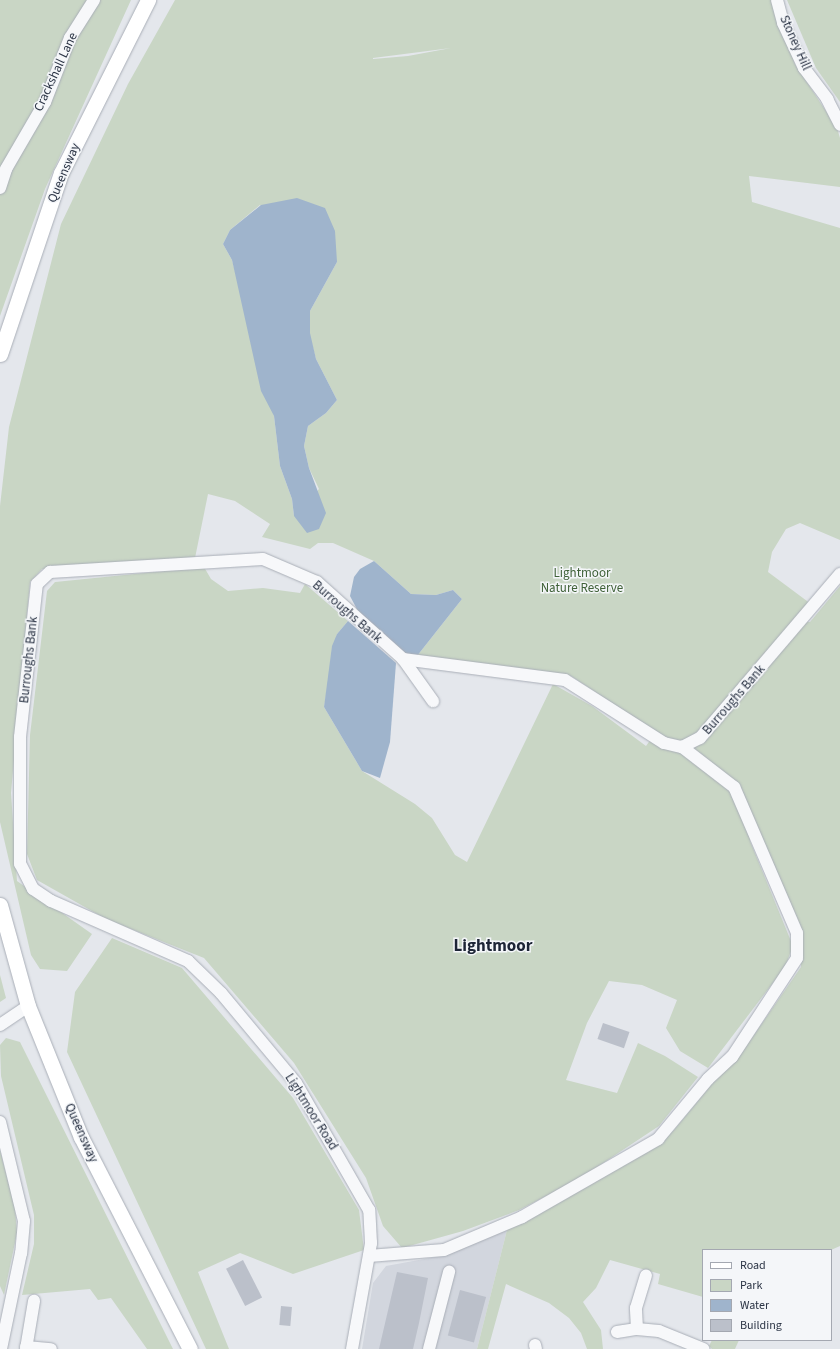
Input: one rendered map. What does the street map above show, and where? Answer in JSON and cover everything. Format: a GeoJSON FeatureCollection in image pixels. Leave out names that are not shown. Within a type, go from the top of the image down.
{"type":"FeatureCollection","features":[{"type":"Feature","properties":{"kind":"main road","name":"Queensway"},"geometry":{"type":"LineString","coordinates":[[0,354],[61,174],[148,0]]}},
{"type":"Feature","properties":{"kind":"main road","name":"Queensway"},"geometry":{"type":"LineString","coordinates":[[0,905],[28,1006],[81,1137],[190,1349]]}},
{"type":"Feature","properties":{"kind":"street","name":"Crackshall Lane"},"geometry":{"type":"LineString","coordinates":[[0,188],[6,169],[45,102],[70,38],[94,0]]}},
{"type":"Feature","properties":{"kind":"street","name":"Stoney Hill"},"geometry":{"type":"LineString","coordinates":[[777,0],[783,23],[804,68],[826,99],[840,125]]}},
{"type":"Feature","properties":{"kind":"street","name":"Burroughs Bank"},"geometry":{"type":"LineString","coordinates":[[112,928],[51,901],[33,888],[20,864],[20,737],[37,584],[50,572],[263,559],[317,582],[403,659],[433,701]]}},
{"type":"Feature","properties":{"kind":"street","name":"Burroughs Bank"},"geometry":{"type":"LineString","coordinates":[[682,747],[700,738],[840,574]]}},
{"type":"Feature","properties":{"kind":"street"},"geometry":{"type":"LineString","coordinates":[[369,1256],[444,1250],[522,1217],[658,1139],[708,1078],[732,1057],[797,958],[797,933],[734,787],[682,747],[664,743],[565,680],[403,659]]}},
{"type":"Feature","properties":{"kind":"street","name":"Lightmoor Road"},"geometry":{"type":"LineString","coordinates":[[112,928],[188,961],[221,993],[296,1083],[369,1210],[372,1243],[352,1349]]}},
{"type":"Feature","properties":{"kind":"street"},"geometry":{"type":"LineString","coordinates":[[0,1024],[28,1006]]}},
{"type":"Feature","properties":{"kind":"street"},"geometry":{"type":"LineString","coordinates":[[0,1122],[24,1221],[21,1253],[2,1349]]}},
{"type":"Feature","properties":{"kind":"street"},"geometry":{"type":"LineString","coordinates":[[430,1349],[449,1272]]}},
{"type":"Feature","properties":{"kind":"street"},"geometry":{"type":"LineString","coordinates":[[637,1329],[636,1308],[646,1276]]}},
{"type":"Feature","properties":{"kind":"street"},"geometry":{"type":"LineString","coordinates":[[34,1301],[31,1326],[26,1348],[51,1349]]}},
{"type":"Feature","properties":{"kind":"street"},"geometry":{"type":"LineString","coordinates":[[617,1332],[637,1329],[670,1334],[703,1349]]}},
{"type":"Feature","properties":{"kind":"shaded area"},"geometry":{"type":"Polygon","coordinates":[[[508,1226],[477,1349],[362,1349],[373,1283],[386,1266],[446,1255],[508,1226]]]}},
{"type":"Feature","properties":{"kind":"green space"},"geometry":{"type":"Polygon","coordinates":[[[0,0],[131,0],[45,189],[0,316],[0,0]]]}},
{"type":"Feature","properties":{"kind":"green space","name":"Lightmoor Nature Reserve"},"geometry":{"type":"Polygon","coordinates":[[[175,0],[773,0],[795,64],[837,128],[840,138],[840,187],[749,176],[752,202],[840,228],[840,540],[800,523],[786,529],[772,552],[768,572],[811,604],[796,621],[810,622],[840,586],[840,1246],[832,1250],[702,1249],[702,1297],[658,1284],[660,1274],[610,1260],[596,1288],[583,1302],[601,1330],[603,1349],[587,1349],[581,1333],[569,1318],[549,1303],[506,1284],[488,1349],[477,1349],[508,1226],[583,1189],[653,1148],[674,1130],[715,1080],[738,1058],[801,967],[801,927],[756,825],[750,819],[750,841],[793,946],[785,967],[708,1068],[680,1051],[666,1028],[677,1000],[642,985],[609,981],[587,1023],[566,1080],[617,1093],[638,1043],[665,1056],[698,1077],[659,1126],[579,1179],[519,1210],[463,1231],[402,1248],[383,1226],[366,1178],[294,1063],[204,958],[106,919],[37,880],[27,854],[30,735],[47,591],[55,582],[204,567],[211,579],[228,591],[263,588],[300,593],[305,584],[348,621],[337,634],[324,707],[362,771],[415,804],[432,818],[455,855],[467,862],[553,684],[592,706],[646,746],[656,732],[571,676],[417,656],[462,599],[453,590],[436,595],[411,594],[374,561],[333,543],[318,543],[310,549],[262,537],[270,524],[235,501],[208,494],[195,558],[42,569],[30,582],[11,793],[17,881],[92,934],[67,971],[40,969],[31,955],[0,822],[0,506],[9,427],[61,224],[128,84],[175,0]],[[451,48],[373,59],[408,56],[451,48]],[[260,205],[230,230],[223,244],[232,260],[274,416],[280,466],[292,499],[294,516],[319,489],[309,468],[304,446],[308,426],[326,413],[337,400],[316,359],[309,333],[310,311],[337,262],[260,205]]]}},
{"type":"Feature","properties":{"kind":"green space"},"geometry":{"type":"Polygon","coordinates":[[[787,0],[840,0],[840,102],[816,68],[787,0]]]}},
{"type":"Feature","properties":{"kind":"green space"},"geometry":{"type":"Polygon","coordinates":[[[112,938],[182,968],[293,1098],[359,1210],[364,1250],[293,1274],[240,1253],[198,1272],[229,1349],[206,1349],[67,1052],[75,992],[112,938]]]}},
{"type":"Feature","properties":{"kind":"green space"},"geometry":{"type":"Polygon","coordinates":[[[0,975],[6,998],[0,1002],[0,975]]]}},
{"type":"Feature","properties":{"kind":"green space"},"geometry":{"type":"Polygon","coordinates":[[[6,1038],[20,1042],[173,1349],[147,1349],[111,1298],[98,1300],[90,1289],[22,1295],[34,1244],[34,1215],[1,1076],[0,1045],[6,1038]]]}},
{"type":"Feature","properties":{"kind":"green space"},"geometry":{"type":"Polygon","coordinates":[[[0,1150],[15,1208],[17,1233],[4,1295],[0,1286],[0,1150]]]}},
{"type":"Feature","properties":{"kind":"green space"},"geometry":{"type":"Polygon","coordinates":[[[712,1341],[739,1341],[735,1349],[712,1349],[709,1346],[712,1341]]]}},
{"type":"Feature","properties":{"kind":"water"},"geometry":{"type":"Polygon","coordinates":[[[297,198],[325,208],[335,231],[337,262],[310,311],[310,333],[316,359],[337,400],[326,413],[308,426],[304,446],[309,468],[326,513],[319,529],[307,533],[294,516],[292,499],[280,466],[274,416],[261,391],[232,260],[223,244],[230,230],[261,205],[297,198]]]}},
{"type":"Feature","properties":{"kind":"water"},"geometry":{"type":"Polygon","coordinates":[[[374,561],[411,594],[436,595],[453,590],[462,599],[417,656],[406,654],[360,615],[350,596],[354,577],[360,569],[374,561]]]}},
{"type":"Feature","properties":{"kind":"water"},"geometry":{"type":"Polygon","coordinates":[[[348,621],[396,663],[390,742],[380,778],[362,771],[324,707],[332,646],[337,634],[348,621]]]}},
{"type":"Feature","properties":{"kind":"building"},"geometry":{"type":"Polygon","coordinates":[[[603,1023],[629,1032],[624,1048],[597,1039],[603,1023]]]}},
{"type":"Feature","properties":{"kind":"building"},"geometry":{"type":"Polygon","coordinates":[[[243,1260],[262,1297],[245,1306],[226,1269],[243,1260]]]}},
{"type":"Feature","properties":{"kind":"building"},"geometry":{"type":"Polygon","coordinates":[[[397,1272],[428,1278],[413,1349],[379,1349],[397,1272]]]}},
{"type":"Feature","properties":{"kind":"building"},"geometry":{"type":"Polygon","coordinates":[[[460,1290],[486,1297],[474,1342],[448,1335],[460,1290]]]}},
{"type":"Feature","properties":{"kind":"building"},"geometry":{"type":"Polygon","coordinates":[[[281,1306],[292,1307],[290,1326],[279,1325],[281,1306]]]}},
{"type":"Feature","properties":{"kind":"district","name":"Lightmoor"},"geometry":{"type":"Point","coordinates":[493,947]}}]}
